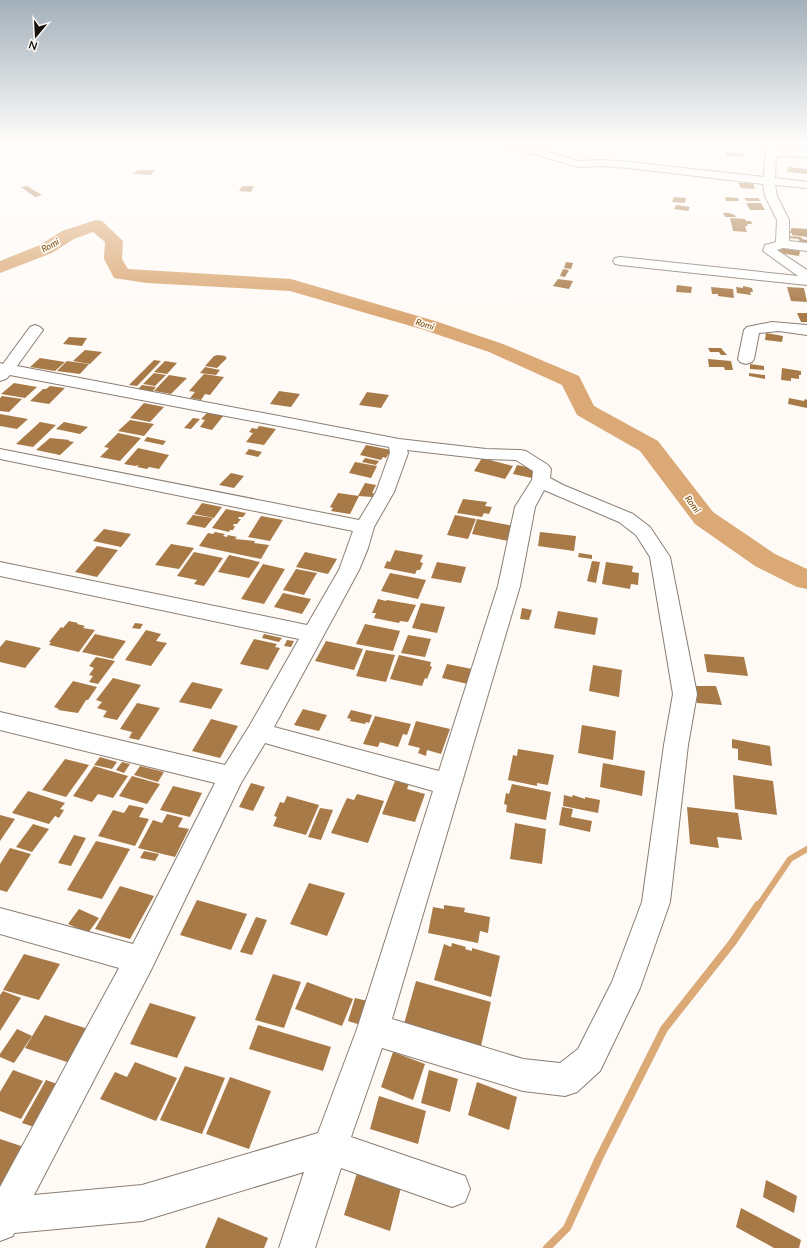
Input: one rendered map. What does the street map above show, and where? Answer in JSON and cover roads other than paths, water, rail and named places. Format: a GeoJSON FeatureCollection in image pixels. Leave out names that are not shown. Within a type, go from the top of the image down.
{"type":"FeatureCollection","features":[{"type":"Feature","properties":{"kind":"street"},"geometry":{"type":"LineString","coordinates":[[774,200],[783,220],[782,244]]}},
{"type":"Feature","properties":{"kind":"street"},"geometry":{"type":"LineString","coordinates":[[806,277],[770,251],[770,248],[782,244],[807,247]]}},
{"type":"Feature","properties":{"kind":"street"},"geometry":{"type":"LineString","coordinates":[[620,261],[806,277]]}},
{"type":"Feature","properties":{"kind":"street"},"geometry":{"type":"LineString","coordinates":[[746,359],[752,330],[760,326],[807,330]]}},
{"type":"Feature","properties":{"kind":"street"},"geometry":{"type":"LineString","coordinates":[[35,330],[2,371],[397,444],[486,454],[520,455],[542,469],[541,480],[525,507],[509,586],[373,1029],[330,1147],[297,1248]]}},
{"type":"Feature","properties":{"kind":"street"},"geometry":{"type":"LineString","coordinates":[[1,1219],[140,960],[231,777],[349,570],[358,548],[364,526],[385,492],[399,453],[397,444]]}},
{"type":"Feature","properties":{"kind":"street"},"geometry":{"type":"LineString","coordinates":[[0,454],[364,526]]}},
{"type":"Feature","properties":{"kind":"street"},"geometry":{"type":"LineString","coordinates":[[373,1029],[523,1075],[565,1080],[589,1060],[624,988],[656,902],[676,745],[685,694],[660,557],[643,531],[626,518],[556,490],[541,480]]}},
{"type":"Feature","properties":{"kind":"street"},"geometry":{"type":"LineString","coordinates":[[0,569],[312,634]]}},
{"type":"Feature","properties":{"kind":"street"},"geometry":{"type":"LineString","coordinates":[[0,721],[231,777]]}},
{"type":"Feature","properties":{"kind":"street"},"geometry":{"type":"LineString","coordinates":[[258,732],[447,784]]}},
{"type":"Feature","properties":{"kind":"street"},"geometry":{"type":"LineString","coordinates":[[0,921],[140,960]]}},
{"type":"Feature","properties":{"kind":"street"},"geometry":{"type":"LineString","coordinates":[[1,1219],[142,1203],[330,1147],[452,1189]]}},
{"type":"Feature","properties":{"kind":"waterway","name":"Romi"},"geometry":{"type":"LineString","coordinates":[[0,267],[46,249],[68,235],[96,225],[114,241],[113,259],[121,274],[147,277],[291,285],[428,325],[496,348],[571,381],[585,410],[649,446],[704,518],[765,560],[807,580]]}},
{"type":"Feature","properties":{"kind":"waterway"},"geometry":{"type":"LineString","coordinates":[[758,906],[790,859],[807,849]]}},
{"type":"Feature","properties":{"kind":"waterway"},"geometry":{"type":"LineString","coordinates":[[547,1248],[567,1228],[599,1158],[664,1029],[732,943],[758,905]]}}]}
